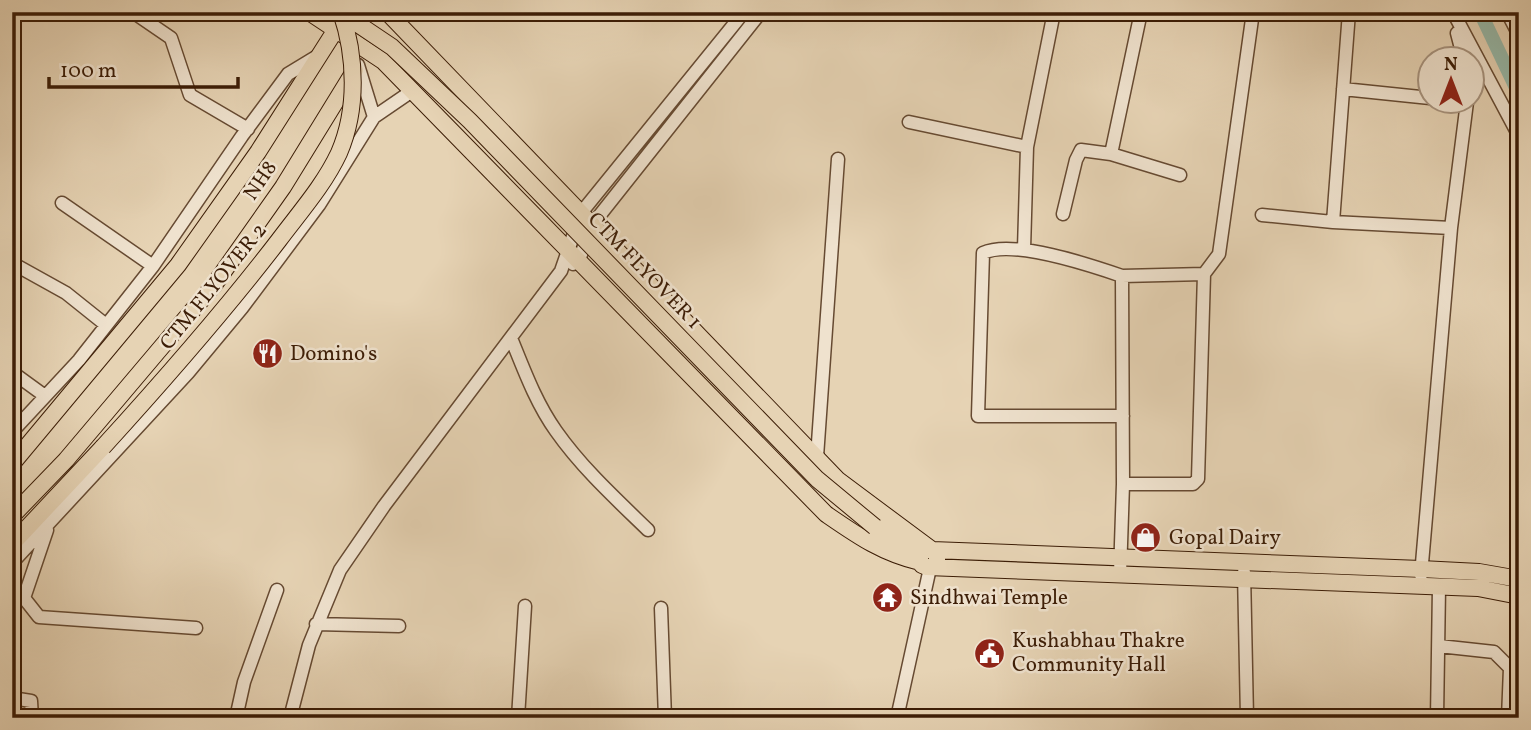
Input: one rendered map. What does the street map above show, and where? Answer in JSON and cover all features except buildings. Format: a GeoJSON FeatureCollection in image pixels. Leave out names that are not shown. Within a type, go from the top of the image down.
{"type":"FeatureCollection","features":[{"type":"Feature","properties":{"kind":"main road"},"geometry":{"type":"LineString","coordinates":[[309,12],[383,61],[826,514],[894,556],[996,569],[1244,579],[1421,578],[1479,572],[1519,579]]}},
{"type":"Feature","properties":{"kind":"main road","name":"CTM FLYOVER 1"},"geometry":{"type":"LineString","coordinates":[[340,12],[392,47],[470,121],[817,479],[875,527],[927,561]]}},
{"type":"Feature","properties":{"kind":"main road","name":"CTM FLYOVER 2"},"geometry":{"type":"LineString","coordinates":[[12,544],[190,352],[232,302],[322,184],[339,152],[349,119],[353,89],[351,57],[340,12]]}},
{"type":"Feature","properties":{"kind":"main road","name":"NH8"},"geometry":{"type":"LineString","coordinates":[[12,464],[18,446],[178,265],[258,152],[346,12]]}},
{"type":"Feature","properties":{"kind":"main road"},"geometry":{"type":"LineString","coordinates":[[387,12],[838,480],[927,561],[995,553],[1244,562],[1421,578],[1439,587],[1478,588],[1519,596]]}},
{"type":"Feature","properties":{"kind":"main road","name":"NH8"},"geometry":{"type":"LineString","coordinates":[[12,516],[66,460],[214,285],[283,187],[358,65],[387,12]]}},
{"type":"Feature","properties":{"kind":"main road"},"geometry":{"type":"LineString","coordinates":[[995,553],[996,569]]}},
{"type":"Feature","properties":{"kind":"street"},"geometry":{"type":"LineString","coordinates":[[133,12],[171,38],[190,95],[248,129]]}},
{"type":"Feature","properties":{"kind":"street"},"geometry":{"type":"LineString","coordinates":[[290,718],[316,624],[340,570],[384,506],[574,255],[587,219],[744,12]]}},
{"type":"Feature","properties":{"kind":"street"},"geometry":{"type":"LineString","coordinates":[[587,219],[761,12]]}},
{"type":"Feature","properties":{"kind":"street"},"geometry":{"type":"LineString","coordinates":[[1024,249],[1027,147],[1054,12]]}},
{"type":"Feature","properties":{"kind":"street"},"geometry":{"type":"LineString","coordinates":[[1111,154],[1141,12]]}},
{"type":"Feature","properties":{"kind":"street"},"geometry":{"type":"LineString","coordinates":[[1123,484],[1193,484],[1198,479],[1204,274],[1219,254],[1253,12]]}},
{"type":"Feature","properties":{"kind":"street"},"geometry":{"type":"LineString","coordinates":[[1333,222],[1349,12]]}},
{"type":"Feature","properties":{"kind":"street"},"geometry":{"type":"LineString","coordinates":[[1507,12],[1519,35]]}},
{"type":"Feature","properties":{"kind":"street"},"geometry":{"type":"LineString","coordinates":[[1453,13],[1461,46]]}},
{"type":"Feature","properties":{"kind":"street"},"geometry":{"type":"LineString","coordinates":[[1453,13],[1519,136]]}},
{"type":"Feature","properties":{"kind":"street"},"geometry":{"type":"LineString","coordinates":[[12,432],[46,396],[153,266],[242,136],[288,75],[322,53]]}},
{"type":"Feature","properties":{"kind":"street"},"geometry":{"type":"LineString","coordinates":[[358,65],[374,117]]}},
{"type":"Feature","properties":{"kind":"street"},"geometry":{"type":"LineString","coordinates":[[1343,89],[1416,97]]}},
{"type":"Feature","properties":{"kind":"street"},"geometry":{"type":"LineString","coordinates":[[12,563],[188,373],[242,308],[319,205],[374,117],[412,91]]}},
{"type":"Feature","properties":{"kind":"street"},"geometry":{"type":"LineString","coordinates":[[1421,578],[1451,228],[1465,116]]}},
{"type":"Feature","properties":{"kind":"street"},"geometry":{"type":"LineString","coordinates":[[909,122],[1027,147]]}},
{"type":"Feature","properties":{"kind":"street"},"geometry":{"type":"LineString","coordinates":[[1063,214],[1076,160],[1081,150],[1111,154],[1180,175]]}},
{"type":"Feature","properties":{"kind":"street"},"geometry":{"type":"LineString","coordinates":[[817,457],[838,159]]}},
{"type":"Feature","properties":{"kind":"street"},"geometry":{"type":"LineString","coordinates":[[62,203],[153,266]]}},
{"type":"Feature","properties":{"kind":"street"},"geometry":{"type":"LineString","coordinates":[[1262,215],[1333,222],[1451,228]]}},
{"type":"Feature","properties":{"kind":"street"},"geometry":{"type":"LineString","coordinates":[[1123,416],[978,416],[983,253],[993,248],[1024,249],[1122,276],[1204,274]]}},
{"type":"Feature","properties":{"kind":"street"},"geometry":{"type":"LineString","coordinates":[[12,263],[66,293],[106,325]]}},
{"type":"Feature","properties":{"kind":"street"},"geometry":{"type":"LineString","coordinates":[[1120,574],[1123,484],[1122,276]]}},
{"type":"Feature","properties":{"kind":"street"},"geometry":{"type":"LineString","coordinates":[[511,338],[538,401],[555,430],[598,481],[648,530]]}},
{"type":"Feature","properties":{"kind":"street"},"geometry":{"type":"LineString","coordinates":[[12,372],[46,396]]}},
{"type":"Feature","properties":{"kind":"street"},"geometry":{"type":"LineString","coordinates":[[49,523],[23,598],[39,617],[196,628]]}},
{"type":"Feature","properties":{"kind":"street"},"geometry":{"type":"LineString","coordinates":[[897,718],[927,561]]}},
{"type":"Feature","properties":{"kind":"street"},"geometry":{"type":"LineString","coordinates":[[1244,562],[1247,718]]}},
{"type":"Feature","properties":{"kind":"street"},"geometry":{"type":"LineString","coordinates":[[1437,718],[1439,587]]}},
{"type":"Feature","properties":{"kind":"street"},"geometry":{"type":"LineString","coordinates":[[236,718],[244,682],[277,590]]}},
{"type":"Feature","properties":{"kind":"street"},"geometry":{"type":"LineString","coordinates":[[518,718],[525,606]]}},
{"type":"Feature","properties":{"kind":"street"},"geometry":{"type":"LineString","coordinates":[[662,608],[665,718]]}},
{"type":"Feature","properties":{"kind":"street"},"geometry":{"type":"LineString","coordinates":[[316,624],[399,626]]}},
{"type":"Feature","properties":{"kind":"street"},"geometry":{"type":"LineString","coordinates":[[1439,646],[1494,652],[1515,670],[1508,718]]}},
{"type":"Feature","properties":{"kind":"street"},"geometry":{"type":"LineString","coordinates":[[12,698],[31,701],[32,718]]}},
{"type":"Feature","properties":{"kind":"waterway"},"geometry":{"type":"LineString","coordinates":[[1480,12],[1519,94]]}},
{"type":"Feature","properties":{"kind":"place","name":"Domino's"},"geometry":{"type":"Point","coordinates":[267,354]}},
{"type":"Feature","properties":{"kind":"place","name":"Gopal Dairy"},"geometry":{"type":"Point","coordinates":[1146,538]}},
{"type":"Feature","properties":{"kind":"place","name":"Sindhwai Temple"},"geometry":{"type":"Point","coordinates":[887,598]}},
{"type":"Feature","properties":{"kind":"place","name":"Kushabhau Thakre Community Hall"},"geometry":{"type":"Point","coordinates":[989,653]}}]}
